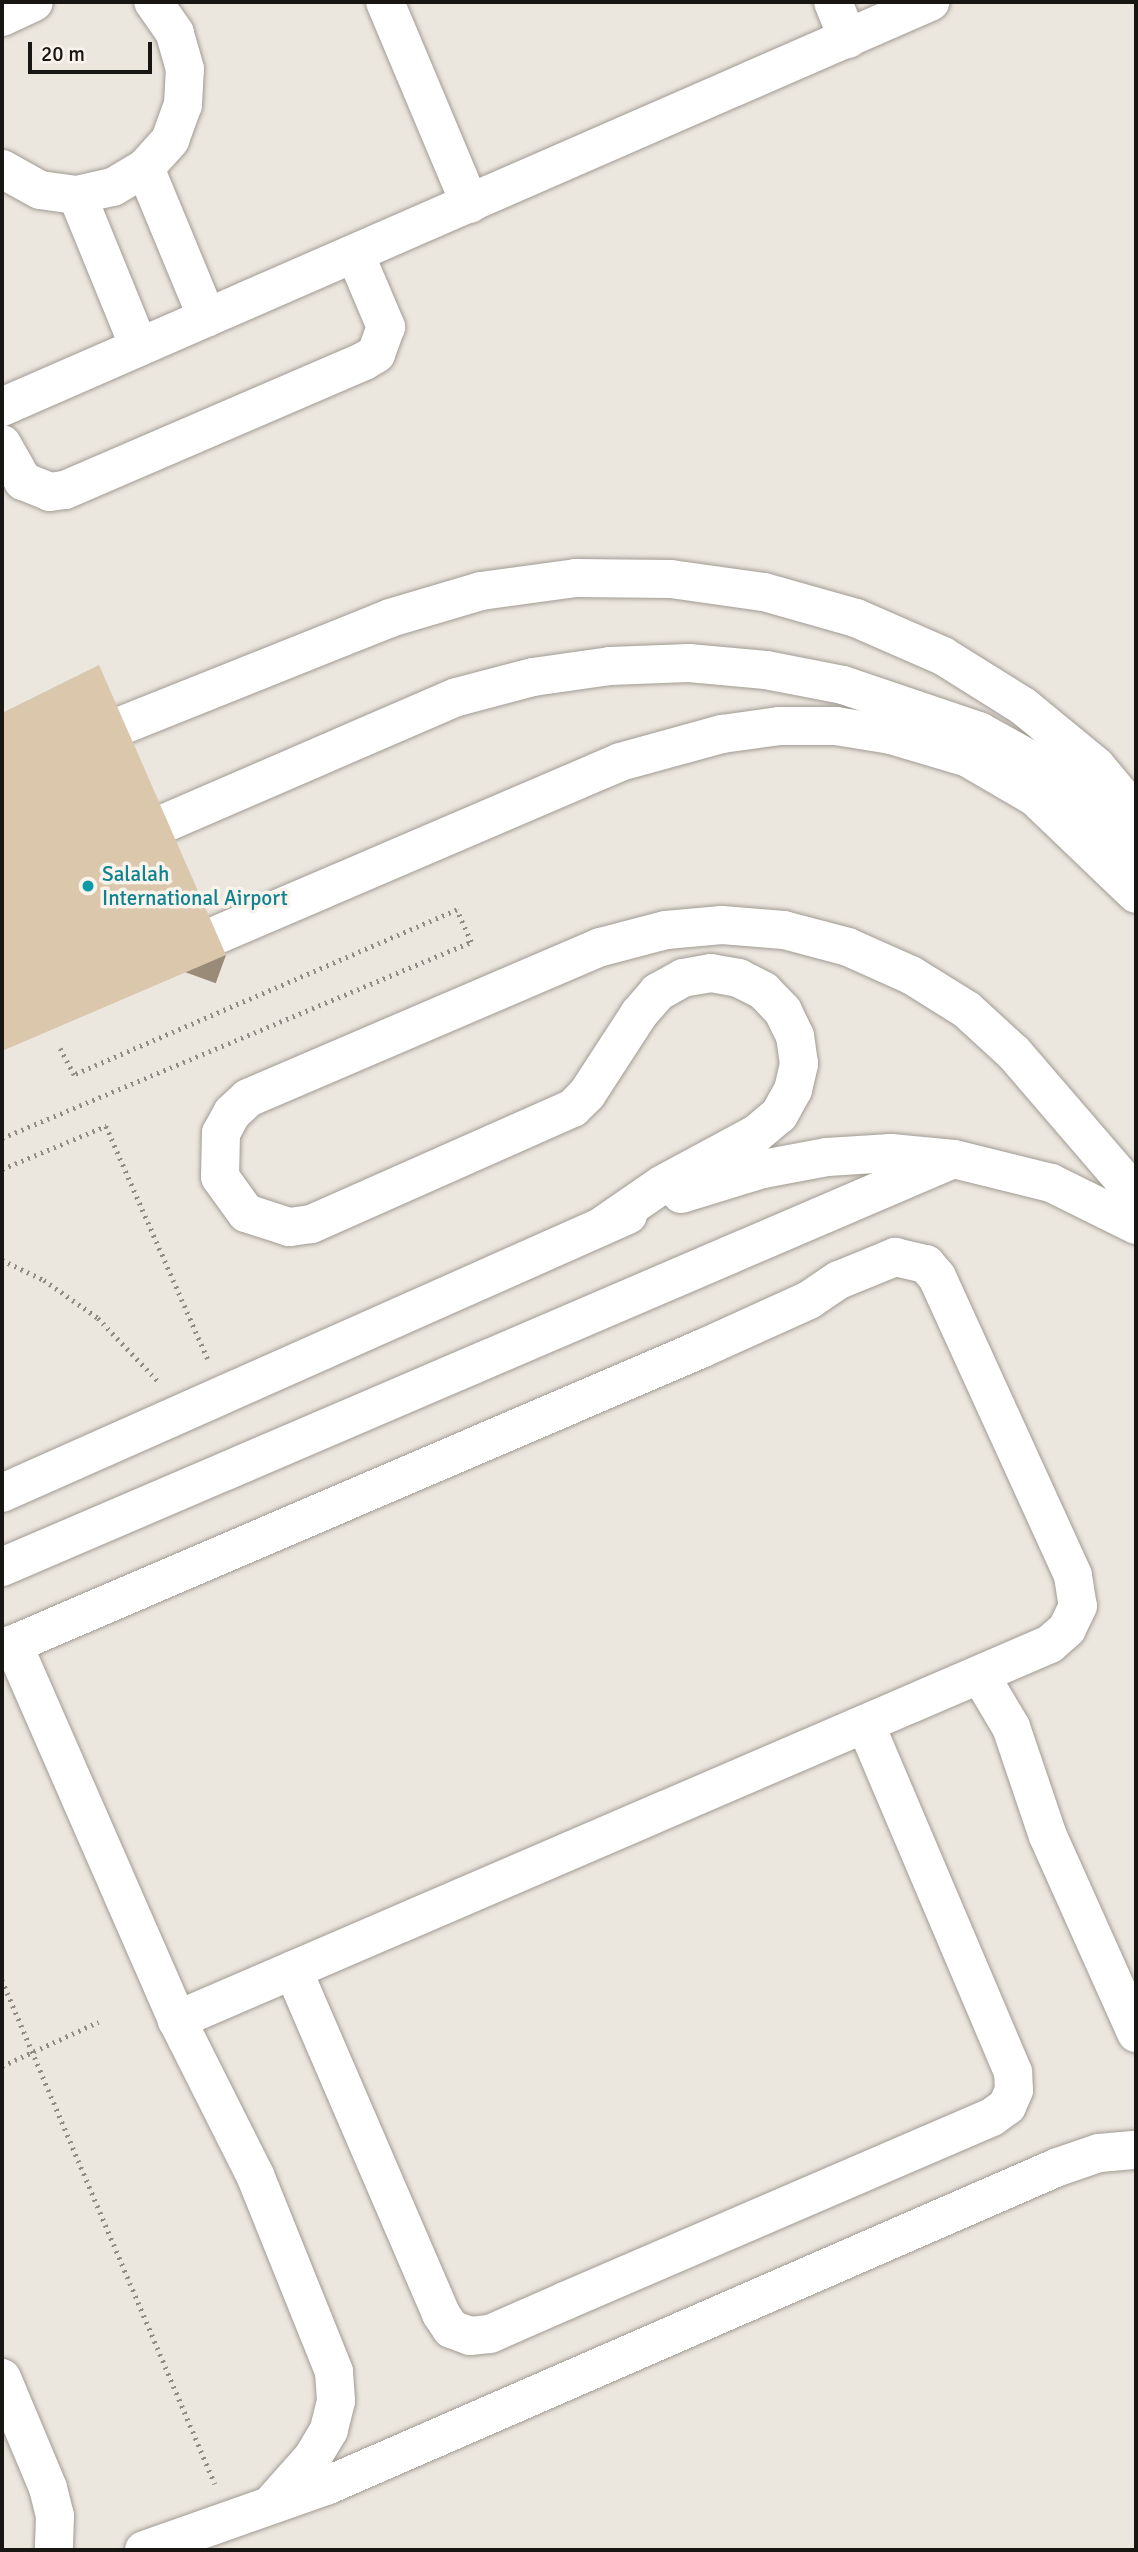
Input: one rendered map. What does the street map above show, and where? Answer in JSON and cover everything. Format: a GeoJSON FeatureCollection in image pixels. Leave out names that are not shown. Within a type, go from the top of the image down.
{"type":"FeatureCollection","features":[{"type":"Feature","properties":{"kind":"street"},"geometry":{"type":"LineString","coordinates":[[2,18],[34,2]]}},
{"type":"Feature","properties":{"kind":"street"},"geometry":{"type":"LineString","coordinates":[[2,169],[40,190],[76,195],[113,187],[145,168],[170,140],[184,105],[185,69],[175,33],[153,2]]}},
{"type":"Feature","properties":{"kind":"street"},"geometry":{"type":"LineString","coordinates":[[385,2],[392,28],[470,204]]}},
{"type":"Feature","properties":{"kind":"street"},"geometry":{"type":"LineString","coordinates":[[833,2],[848,39]]}},
{"type":"Feature","properties":{"kind":"street"},"geometry":{"type":"LineString","coordinates":[[2,407],[784,69],[930,2]]}},
{"type":"Feature","properties":{"kind":"street"},"geometry":{"type":"LineString","coordinates":[[145,168],[207,318]]}},
{"type":"Feature","properties":{"kind":"street"},"geometry":{"type":"LineString","coordinates":[[76,195],[139,347]]}},
{"type":"Feature","properties":{"kind":"street"},"geometry":{"type":"LineString","coordinates":[[2,444],[23,481],[50,492],[65,490],[364,361],[376,354],[386,327],[355,254]]}},
{"type":"Feature","properties":{"kind":"street"},"geometry":{"type":"LineString","coordinates":[[103,733],[390,618],[481,591],[576,578],[671,579],[764,592],[856,618],[943,656],[1023,706],[1096,766],[1136,814]]}},
{"type":"Feature","properties":{"kind":"street"},"geometry":{"type":"LineString","coordinates":[[149,830],[457,697],[533,677],[610,666],[689,663],[766,670],[843,684],[974,745],[1051,771],[1106,814],[1136,857]]}},
{"type":"Feature","properties":{"kind":"street"},"geometry":{"type":"LineString","coordinates":[[198,943],[620,762],[667,747],[768,728],[836,726],[974,745],[1035,797],[1136,894]]}},
{"type":"Feature","properties":{"kind":"street"},"geometry":{"type":"LineString","coordinates":[[605,1224],[663,1184],[756,1135],[779,1115],[793,1090],[799,1064],[795,1036],[783,1011],[764,991],[739,978],[711,974],[683,978],[658,992],[639,1014],[587,1094],[573,1108],[311,1224],[289,1227],[246,1213],[220,1177],[221,1133],[232,1113],[248,1098],[601,947],[666,930],[722,925],[784,930],[848,947],[911,975],[967,1010],[1014,1053],[1136,1195]]}},
{"type":"Feature","properties":{"kind":"street"},"geometry":{"type":"LineString","coordinates":[[2,1493],[605,1224],[691,1190],[763,1168],[827,1157],[891,1153],[954,1159],[1051,1183],[1136,1225]]}},
{"type":"Feature","properties":{"kind":"street"},"geometry":{"type":"LineString","coordinates":[[2,1567],[954,1159]]}},
{"type":"Feature","properties":{"kind":"street"},"geometry":{"type":"LineString","coordinates":[[177,2020],[980,1675],[1050,1644],[1067,1629],[1078,1606],[1073,1576],[937,1277],[926,1264],[895,1257],[839,1280],[809,1300],[701,1349],[8,1647],[177,2020],[255,2175],[334,2372],[336,2401],[329,2430],[313,2457],[269,2506]]}},
{"type":"Feature","properties":{"kind":"street"},"geometry":{"type":"LineString","coordinates":[[980,1675],[1011,1727],[1048,1836],[1136,2033]]}},
{"type":"Feature","properties":{"kind":"street"},"geometry":{"type":"LineString","coordinates":[[293,1970],[440,2314],[451,2329],[470,2336],[490,2334],[992,2117],[1007,2106],[1014,2090],[1013,2072],[865,1724]]}},
{"type":"Feature","properties":{"kind":"street"},"geometry":{"type":"LineString","coordinates":[[144,2550],[326,2486],[1058,2167],[1099,2153],[1136,2150]]}},
{"type":"Feature","properties":{"kind":"street"},"geometry":{"type":"LineString","coordinates":[[2,2378],[48,2488],[55,2516],[54,2550]]}},
{"type":"Feature","properties":{"kind":"path"},"geometry":{"type":"LineString","coordinates":[[2,1138],[471,943],[457,910],[74,1076],[60,1049]]}},
{"type":"Feature","properties":{"kind":"path"},"geometry":{"type":"LineString","coordinates":[[2,1169],[106,1126],[213,1371]]}},
{"type":"Feature","properties":{"kind":"path"},"geometry":{"type":"LineString","coordinates":[[2,1261],[44,1280],[99,1318],[159,1382]]}},
{"type":"Feature","properties":{"kind":"path"},"geometry":{"type":"LineString","coordinates":[[2,1980],[230,2520]]}},
{"type":"Feature","properties":{"kind":"path"},"geometry":{"type":"LineString","coordinates":[[2,2066],[98,2022]]}},
{"type":"Feature","properties":{"kind":"building","name":"Salalah International Airport"},"geometry":{"type":"Polygon","coordinates":[[[99,665],[226,955],[2,1051],[2,713],[99,665]]]}},
{"type":"Feature","properties":{"kind":"place","name":"Salalah International Airport"},"geometry":{"type":"Point","coordinates":[88,886]}}]}
